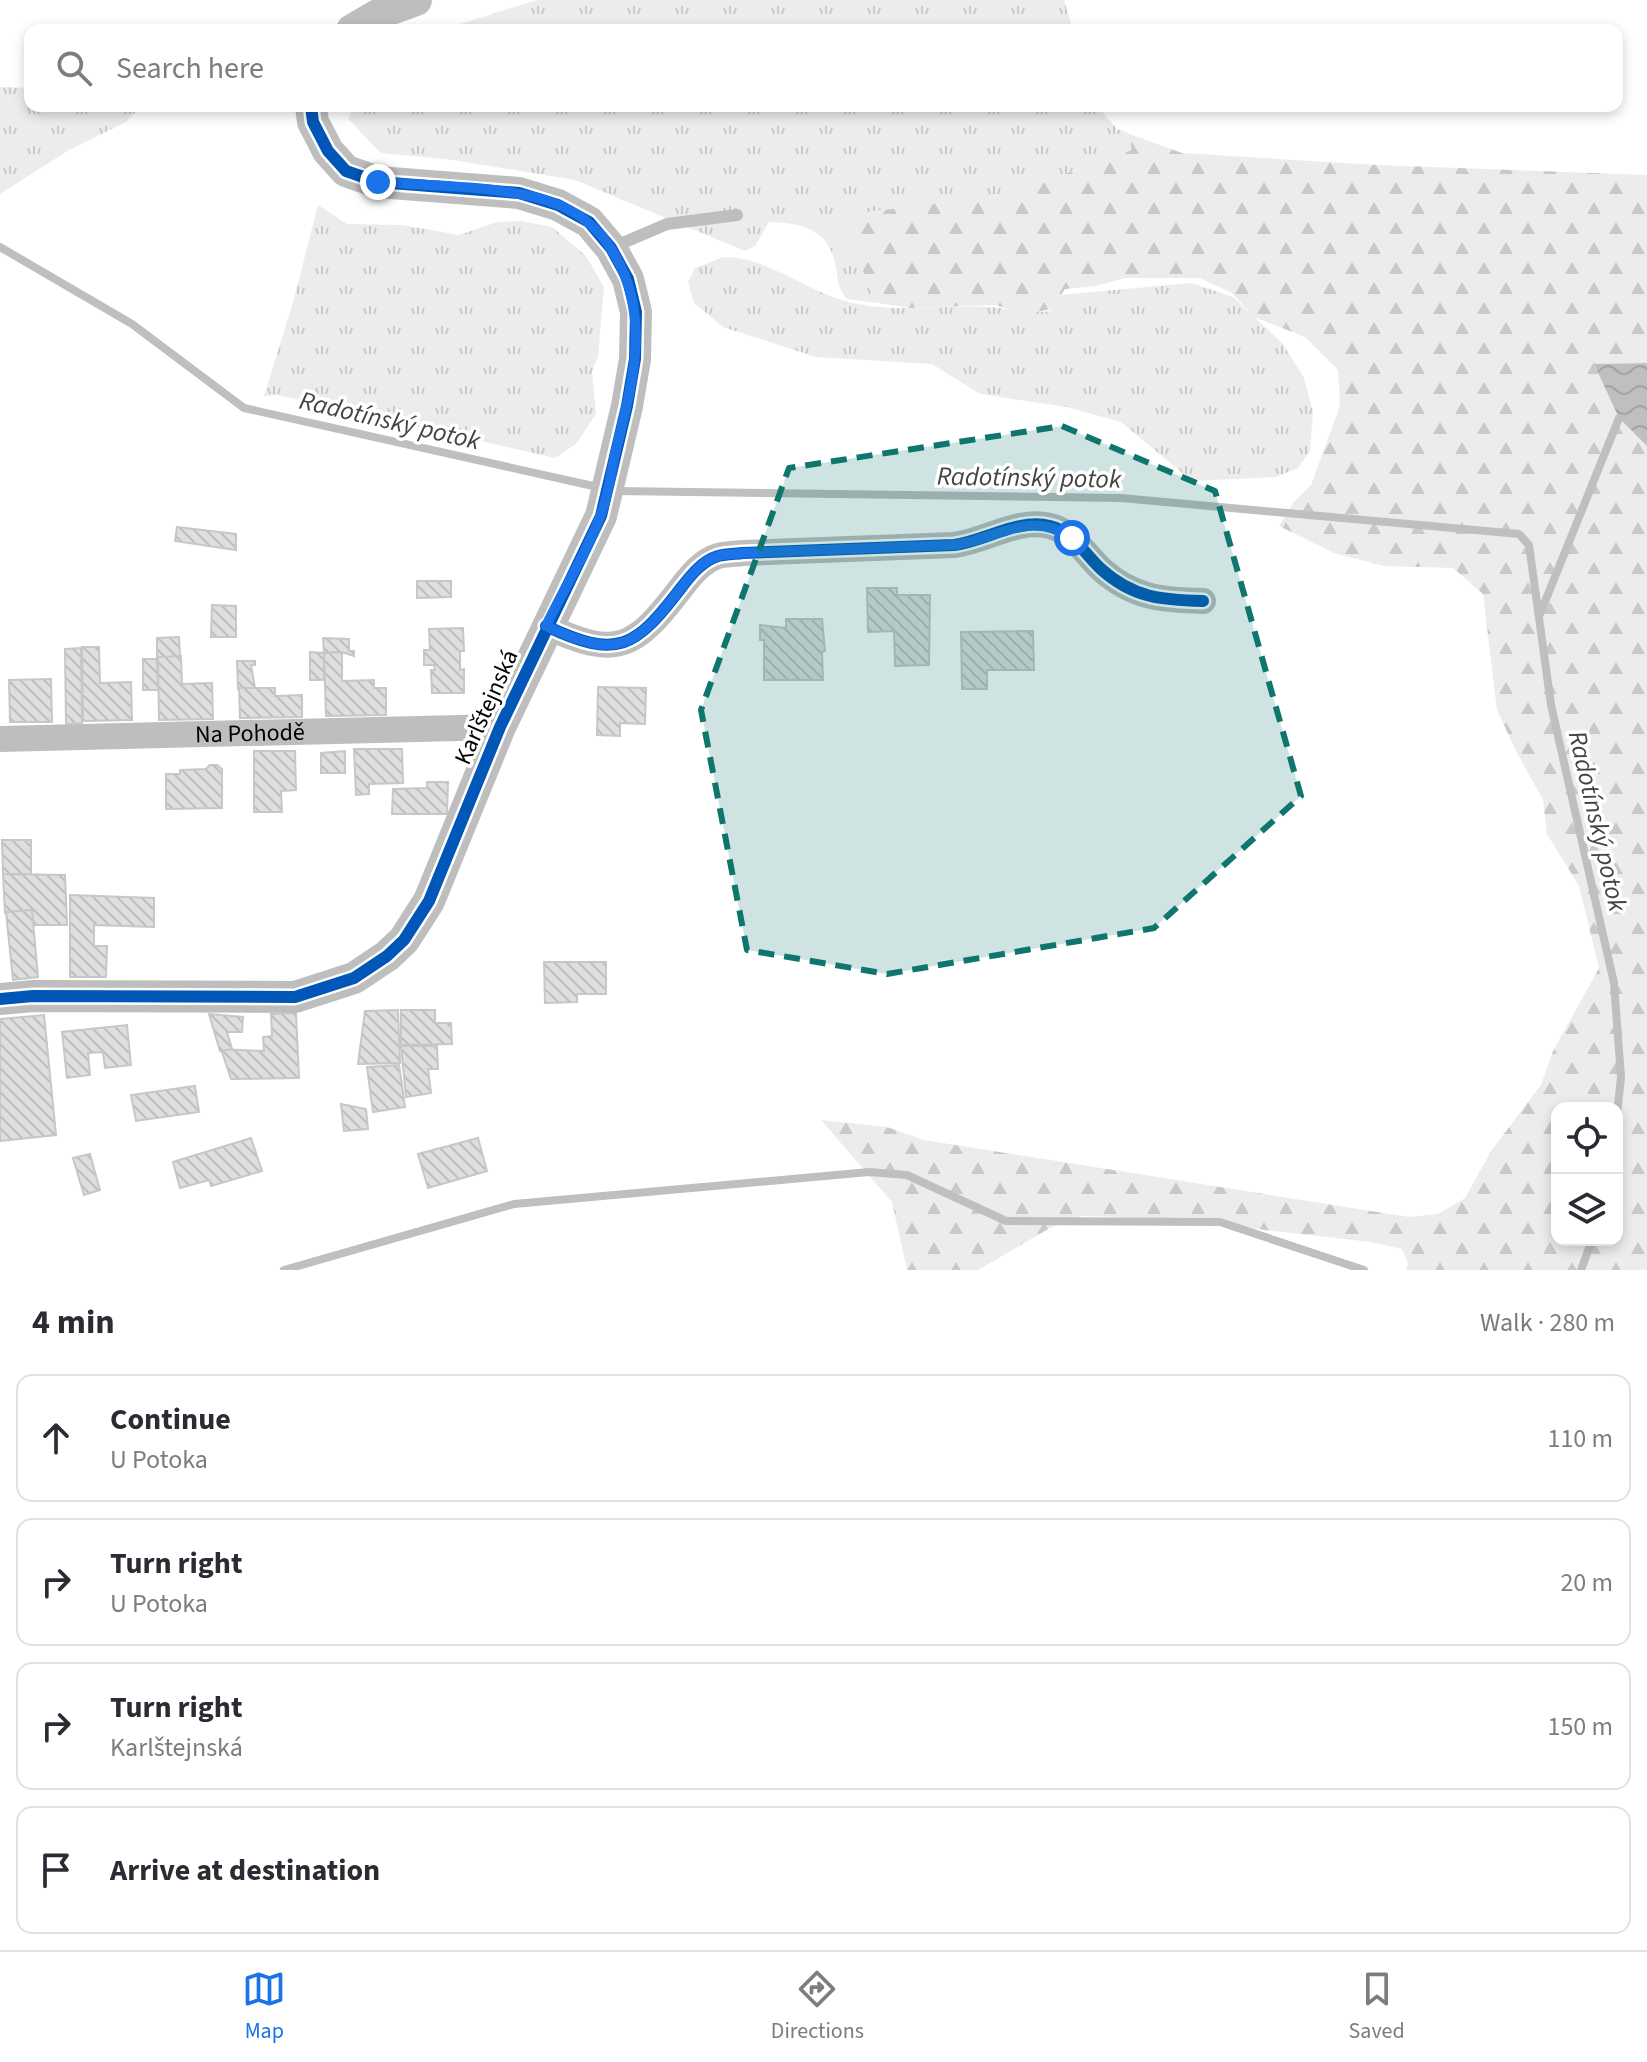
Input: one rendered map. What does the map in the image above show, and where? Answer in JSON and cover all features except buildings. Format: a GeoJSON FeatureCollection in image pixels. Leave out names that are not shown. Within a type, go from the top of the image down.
{"type":"FeatureCollection","features":[{"type":"Feature","properties":{"kind":"street"},"geometry":{"type":"LineString","coordinates":[[362,24],[383,12],[416,0]]}},
{"type":"Feature","properties":{"kind":"street","name":"Karlštejnská"},"geometry":{"type":"LineString","coordinates":[[0,999],[33,996],[274,999],[316,992],[354,978],[387,956],[418,921],[429,901],[500,727],[601,516],[635,359],[636,312],[628,279],[611,248],[589,222],[558,205],[519,193],[378,182],[346,171],[328,151],[313,122],[312,112]]}},
{"type":"Feature","properties":{"kind":"street"},"geometry":{"type":"LineString","coordinates":[[546,626],[597,646],[632,640],[651,626],[693,572],[718,556],[954,545],[1026,525],[1050,526],[1061,531],[1116,580],[1153,598],[1203,601]]}},
{"type":"Feature","properties":{"kind":"street","name":"Na Pohodě"},"geometry":{"type":"LineString","coordinates":[[0,739],[500,727]]}},
{"type":"Feature","properties":{"kind":"lane"},"geometry":{"type":"LineString","coordinates":[[611,248],[667,224],[737,215]]}},
{"type":"Feature","properties":{"kind":"highlighted area"},"geometry":{"type":"Polygon","coordinates":[[[1062,426],[1215,491],[1301,796],[1154,928],[887,974],[747,950],[701,710],[789,468],[1062,426]]]}},
{"type":"Feature","properties":{"kind":"green space"},"geometry":{"type":"Polygon","coordinates":[[[537,0],[1064,0],[1071,24],[460,24],[537,0]]]}},
{"type":"Feature","properties":{"kind":"green space"},"geometry":{"type":"Polygon","coordinates":[[[0,87],[24,88],[24,112],[135,112],[126,122],[69,150],[0,194],[0,87]]]}},
{"type":"Feature","properties":{"kind":"green space"},"geometry":{"type":"Polygon","coordinates":[[[351,112],[1102,112],[1117,129],[1127,132],[1132,150],[1008,194],[837,216],[878,303],[847,299],[839,284],[830,248],[809,228],[769,222],[755,246],[745,251],[575,180],[453,160],[381,153],[348,119],[351,112]]]}},
{"type":"Feature","properties":{"kind":"green space"},"geometry":{"type":"Polygon","coordinates":[[[1127,133],[1182,153],[1377,165],[1647,175],[1647,363],[1594,364],[1619,418],[1647,446],[1647,1270],[1406,1270],[1408,1264],[1402,1249],[1371,1242],[1160,1218],[1081,1216],[1050,1228],[978,1270],[907,1270],[892,1202],[821,1120],[887,1127],[924,1140],[1409,1217],[1438,1214],[1465,1198],[1491,1151],[1541,1085],[1553,1051],[1599,968],[1579,886],[1547,834],[1543,800],[1497,710],[1483,594],[1453,568],[1384,566],[1334,553],[1279,526],[1293,503],[1311,485],[1340,406],[1338,370],[1305,337],[1254,317],[1232,293],[1200,278],[1125,278],[1096,286],[1065,289],[1051,309],[1027,314],[995,305],[910,308],[878,303],[837,216],[1008,194],[1132,150],[1127,133]]]}},
{"type":"Feature","properties":{"kind":"green space"},"geometry":{"type":"Polygon","coordinates":[[[318,205],[347,224],[403,225],[459,235],[497,222],[521,221],[552,227],[586,256],[604,287],[598,357],[592,371],[596,414],[576,444],[555,458],[278,395],[264,396],[294,299],[318,205]]]}},
{"type":"Feature","properties":{"kind":"green space"},"geometry":{"type":"Polygon","coordinates":[[[723,257],[755,262],[849,302],[884,307],[971,306],[1041,312],[1050,311],[1060,295],[1192,283],[1233,297],[1283,344],[1304,378],[1313,412],[1310,451],[1298,468],[1276,477],[1192,481],[1121,422],[1067,407],[980,394],[932,364],[816,357],[723,327],[694,303],[688,282],[695,268],[723,257]]]}},
{"type":"Feature","properties":{"kind":"water"},"geometry":{"type":"Polygon","coordinates":[[[1647,363],[1647,446],[1619,418],[1594,364],[1647,363]]]}},
{"type":"Feature","properties":{"kind":"waterway","name":"Radotínský potok"},"geometry":{"type":"LineString","coordinates":[[0,247],[132,324],[244,408],[602,488]]}},
{"type":"Feature","properties":{"kind":"waterway"},"geometry":{"type":"LineString","coordinates":[[1540,614],[1619,418]]}},
{"type":"Feature","properties":{"kind":"waterway","name":"Radotínský potok"},"geometry":{"type":"LineString","coordinates":[[615,491],[1121,498],[1519,534],[1529,545],[1551,705],[1614,983],[1621,1077],[1618,1102]]}},
{"type":"Feature","properties":{"kind":"waterway"},"geometry":{"type":"LineString","coordinates":[[284,1270],[514,1204],[869,1172],[907,1175],[1006,1221],[1220,1222],[1364,1270]]}},
{"type":"Feature","properties":{"kind":"waterway","name":"Radotínský potok"},"geometry":{"type":"LineString","coordinates":[[1581,1270],[1590,1246]]}},
{"type":"Feature","properties":{"kind":"cycle path"},"geometry":{"type":"LineString","coordinates":[[0,999],[33,996],[295,997],[354,978],[387,956],[404,940],[429,901],[500,727],[601,516],[635,359],[636,312],[628,279],[611,248],[589,222],[558,205],[519,193],[378,182],[346,171],[328,151],[313,122],[312,112]]}},
{"type":"Feature","properties":{"kind":"cycle path"},"geometry":{"type":"LineString","coordinates":[[546,626],[591,643],[608,645],[623,642],[651,624],[697,569],[721,555],[954,545],[1014,527],[1038,524],[1065,533],[1113,579],[1137,592],[1174,600],[1203,601]]}},
{"type":"Feature","properties":{"kind":"route"},"geometry":{"type":"LineString","coordinates":[[378,182],[519,193],[558,205],[589,222],[611,248],[628,279],[636,312],[635,359],[627,406],[601,516],[546,626],[597,646],[632,640],[651,626],[693,572],[718,556],[954,545],[1026,525],[1050,526],[1072,538]]}}]}
